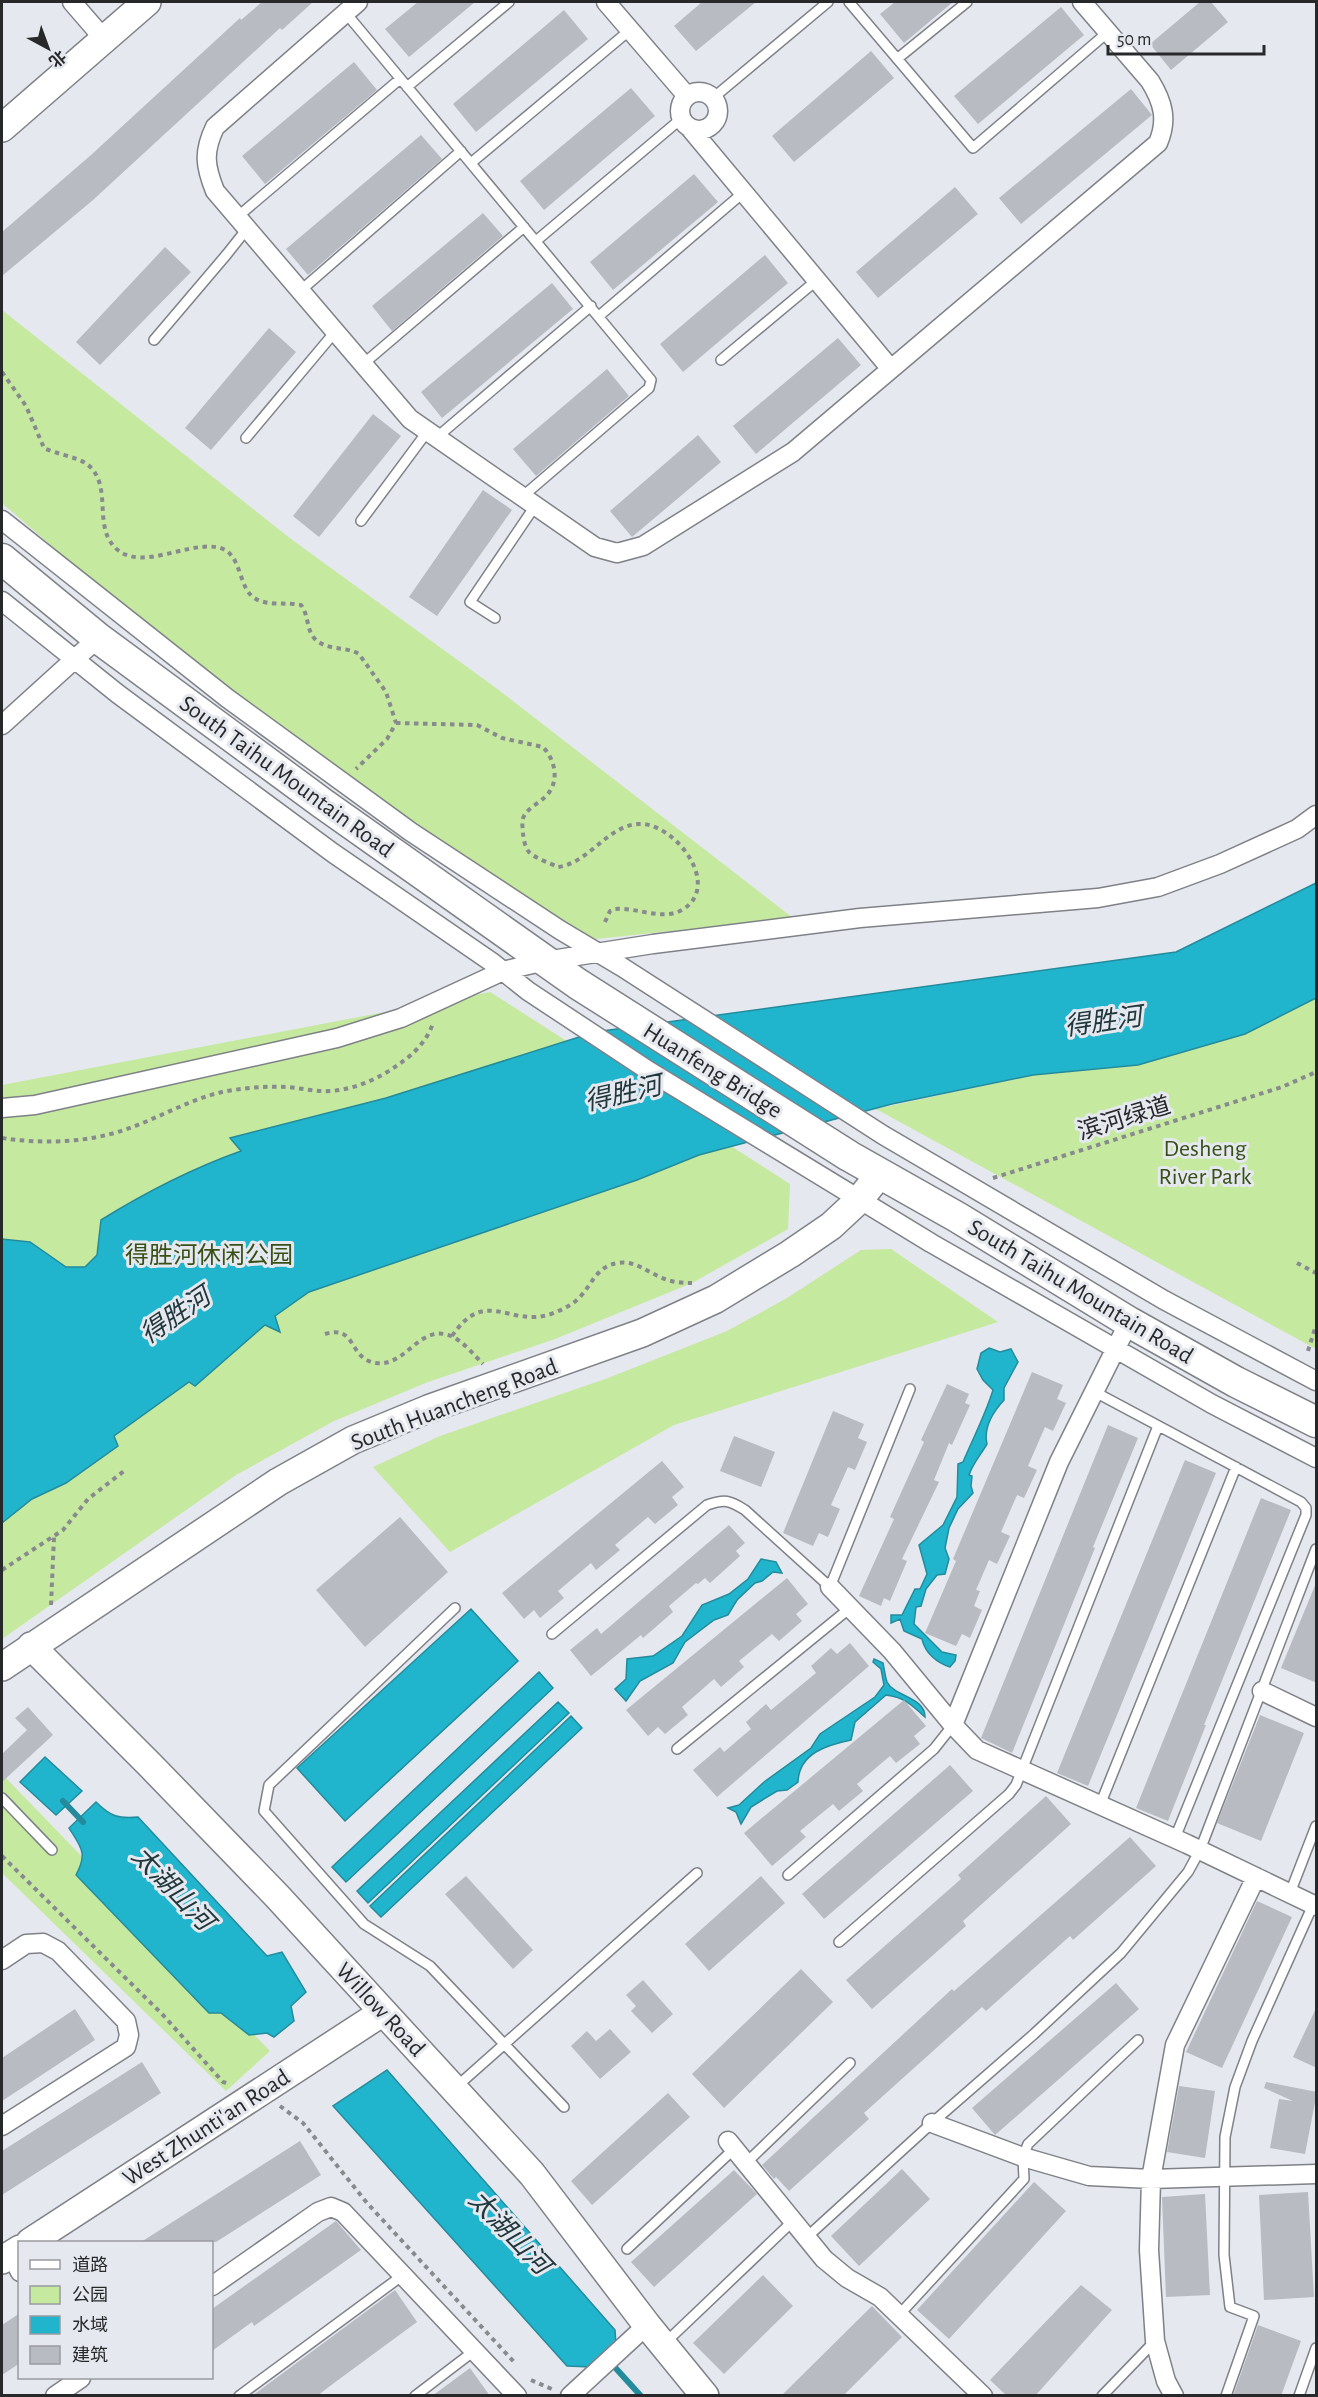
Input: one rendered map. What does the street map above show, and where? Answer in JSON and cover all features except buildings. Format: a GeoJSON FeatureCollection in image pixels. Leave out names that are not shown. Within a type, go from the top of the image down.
{"type":"FeatureCollection","features":[{"type":"Feature","properties":{"kind":"main road"},"geometry":{"type":"LineString","coordinates":[[2,128],[147,2]]}},
{"type":"Feature","properties":{"kind":"main road","name":"South Taihu Mountain Road"},"geometry":{"type":"LineString","coordinates":[[2,559],[98,638],[322,803],[578,984]]}},
{"type":"Feature","properties":{"kind":"main road","name":"Huanfeng Bridge"},"geometry":{"type":"LineString","coordinates":[[578,984],[849,1156]]}},
{"type":"Feature","properties":{"kind":"main road","name":"South Taihu Mountain Road"},"geometry":{"type":"LineString","coordinates":[[849,1156],[957,1217],[1130,1322],[1236,1382],[1317,1422]]}},
{"type":"Feature","properties":{"kind":"main road","name":"South Huancheng Road"},"geometry":{"type":"LineString","coordinates":[[2,1667],[278,1482],[353,1440],[428,1409],[642,1333],[716,1299],[831,1226],[859,1200],[880,1174]]}},
{"type":"Feature","properties":{"kind":"main road","name":"Willow Road"},"geometry":{"type":"LineString","coordinates":[[31,1646],[277,1896],[532,2174],[705,2396]]}},
{"type":"Feature","properties":{"kind":"main road","name":"West Zhunti'an Road"},"geometry":{"type":"LineString","coordinates":[[39,2241],[383,2012]]}},
{"type":"Feature","properties":{"kind":"street"},"geometry":{"type":"LineString","coordinates":[[72,2],[104,39]]}},
{"type":"Feature","properties":{"kind":"street"},"geometry":{"type":"LineString","coordinates":[[606,2],[687,96]]}},
{"type":"Feature","properties":{"kind":"street"},"geometry":{"type":"LineString","coordinates":[[352,7],[215,127],[207,144],[206,161],[214,191],[398,408],[431,435],[595,547],[617,553],[643,546],[793,452],[1158,143],[1164,130],[1165,116],[1157,92],[1082,2]]}},
{"type":"Feature","properties":{"kind":"street"},"geometry":{"type":"LineString","coordinates":[[686,122],[701,129],[711,125],[718,115],[718,109],[709,94],[698,92],[687,96],[681,106],[686,122],[890,368]]}},
{"type":"Feature","properties":{"kind":"street"},"geometry":{"type":"LineString","coordinates":[[2,520],[227,698],[411,832],[883,1135],[1164,1300],[1317,1381]]}},
{"type":"Feature","properties":{"kind":"street"},"geometry":{"type":"LineString","coordinates":[[2,602],[208,761],[528,991],[787,1157],[859,1200],[1116,1350],[1212,1404],[1317,1458]]}},
{"type":"Feature","properties":{"kind":"street"},"geometry":{"type":"LineString","coordinates":[[2,725],[98,638]]}},
{"type":"Feature","properties":{"kind":"street"},"geometry":{"type":"LineString","coordinates":[[2,1108],[35,1105],[337,1038],[401,1018],[438,1003],[502,971],[545,961],[860,918],[1098,898],[1158,887],[1220,864],[1297,829],[1317,814]]}},
{"type":"Feature","properties":{"kind":"street"},"geometry":{"type":"LineString","coordinates":[[953,1725],[1059,1462],[1130,1322]]}},
{"type":"Feature","properties":{"kind":"street"},"geometry":{"type":"LineString","coordinates":[[830,1587],[892,1652],[977,1750],[1175,1838],[1315,1906]]}},
{"type":"Feature","properties":{"kind":"street"},"geometry":{"type":"LineString","coordinates":[[1262,1691],[1317,1717]]}},
{"type":"Feature","properties":{"kind":"street"},"geometry":{"type":"LineString","coordinates":[[1174,2396],[1166,2381],[1155,2341],[1149,2250],[1151,2179],[1175,2045],[1256,1876]]}},
{"type":"Feature","properties":{"kind":"street"},"geometry":{"type":"LineString","coordinates":[[2,1960],[26,1944],[43,1943],[58,1952],[126,2021],[129,2034],[126,2047],[2,2126]]}},
{"type":"Feature","properties":{"kind":"street"},"geometry":{"type":"LineString","coordinates":[[932,2123],[1023,2157],[1089,2176],[1151,2179],[1317,2174]]}},
{"type":"Feature","properties":{"kind":"street"},"geometry":{"type":"LineString","coordinates":[[736,2151],[824,2259],[847,2278],[880,2297],[983,2396]]}},
{"type":"Feature","properties":{"kind":"street"},"geometry":{"type":"LineString","coordinates":[[213,2285],[318,2212],[331,2208],[343,2212],[517,2396]]}},
{"type":"Feature","properties":{"kind":"street"},"geometry":{"type":"LineString","coordinates":[[562,2393],[655,2334]]}},
{"type":"Feature","properties":{"kind":"street"},"geometry":{"type":"LineString","coordinates":[[55,2396],[76,2379]]}},
{"type":"Feature","properties":{"kind":"lane"},"geometry":{"type":"LineString","coordinates":[[407,87],[509,2]]}},
{"type":"Feature","properties":{"kind":"lane"},"geometry":{"type":"LineString","coordinates":[[713,98],[828,2]]}},
{"type":"Feature","properties":{"kind":"lane"},"geometry":{"type":"LineString","coordinates":[[849,2],[973,148],[1108,32]]}},
{"type":"Feature","properties":{"kind":"lane"},"geometry":{"type":"LineString","coordinates":[[897,59],[967,2]]}},
{"type":"Feature","properties":{"kind":"lane"},"geometry":{"type":"LineString","coordinates":[[352,7],[400,79],[651,380],[649,388],[529,502],[470,602],[495,618]]}},
{"type":"Feature","properties":{"kind":"lane"},"geometry":{"type":"LineString","coordinates":[[471,164],[630,30]]}},
{"type":"Feature","properties":{"kind":"lane"},"geometry":{"type":"LineString","coordinates":[[154,340],[241,224],[400,79]]}},
{"type":"Feature","properties":{"kind":"lane"},"geometry":{"type":"LineString","coordinates":[[536,241],[686,122]]}},
{"type":"Feature","properties":{"kind":"lane"},"geometry":{"type":"LineString","coordinates":[[299,292],[461,151]]}},
{"type":"Feature","properties":{"kind":"lane"},"geometry":{"type":"LineString","coordinates":[[599,316],[744,192]]}},
{"type":"Feature","properties":{"kind":"lane"},"geometry":{"type":"LineString","coordinates":[[362,366],[524,227]]}},
{"type":"Feature","properties":{"kind":"lane"},"geometry":{"type":"LineString","coordinates":[[721,360],[817,280]]}},
{"type":"Feature","properties":{"kind":"lane"},"geometry":{"type":"LineString","coordinates":[[361,521],[431,435],[591,306]]}},
{"type":"Feature","properties":{"kind":"lane"},"geometry":{"type":"LineString","coordinates":[[246,438],[334,333]]}},
{"type":"Feature","properties":{"kind":"lane"},"geometry":{"type":"LineString","coordinates":[[552,1634],[707,1505],[722,1500],[734,1503],[746,1510],[830,1587],[910,1389]]}},
{"type":"Feature","properties":{"kind":"lane"},"geometry":{"type":"LineString","coordinates":[[1095,1392],[1301,1502],[1306,1508],[1306,1515],[1175,1838]]}},
{"type":"Feature","properties":{"kind":"lane"},"geometry":{"type":"LineString","coordinates":[[839,1942],[1009,1794],[1016,1785],[1158,1426]]}},
{"type":"Feature","properties":{"kind":"lane"},"geometry":{"type":"LineString","coordinates":[[1100,1805],[1236,1467]]}},
{"type":"Feature","properties":{"kind":"lane"},"geometry":{"type":"LineString","coordinates":[[807,2237],[1121,1953],[1188,1872],[1200,1850],[1317,1549]]}},
{"type":"Feature","properties":{"kind":"lane"},"geometry":{"type":"LineString","coordinates":[[455,1608],[269,1785],[264,1810],[364,1924],[430,1966],[564,2107]]}},
{"type":"Feature","properties":{"kind":"lane"},"geometry":{"type":"LineString","coordinates":[[677,1749],[850,1608]]}},
{"type":"Feature","properties":{"kind":"lane"},"geometry":{"type":"LineString","coordinates":[[788,1875],[934,1749],[953,1725]]}},
{"type":"Feature","properties":{"kind":"lane"},"geometry":{"type":"LineString","coordinates":[[2,1798],[52,1850]]}},
{"type":"Feature","properties":{"kind":"lane"},"geometry":{"type":"LineString","coordinates":[[1290,1893],[1317,1826]]}},
{"type":"Feature","properties":{"kind":"lane"},"geometry":{"type":"LineString","coordinates":[[454,2089],[698,1873]]}},
{"type":"Feature","properties":{"kind":"lane"},"geometry":{"type":"LineString","coordinates":[[1226,2396],[1254,2316],[1230,2307],[1224,2255],[1225,2137],[1235,2087],[1252,2041],[1315,1906]]}},
{"type":"Feature","properties":{"kind":"lane"},"geometry":{"type":"LineString","coordinates":[[899,2315],[1024,2180],[1023,2157],[1028,2144],[1138,2040]]}},
{"type":"Feature","properties":{"kind":"lane"},"geometry":{"type":"LineString","coordinates":[[627,2249],[736,2151],[850,2063]]}},
{"type":"Feature","properties":{"kind":"lane"},"geometry":{"type":"LineString","coordinates":[[655,2334],[793,2221]]}},
{"type":"Feature","properties":{"kind":"lane"},"geometry":{"type":"LineString","coordinates":[[239,2396],[403,2275]]}},
{"type":"Feature","properties":{"kind":"lane"},"geometry":{"type":"LineString","coordinates":[[1102,2396],[1155,2341]]}},
{"type":"Feature","properties":{"kind":"lane"},"geometry":{"type":"LineString","coordinates":[[1299,2396],[1317,2348]]}},
{"type":"Feature","properties":{"kind":"lane"},"geometry":{"type":"LineString","coordinates":[[415,2396],[474,2351]]}},
{"type":"Feature","properties":{"kind":"path"},"geometry":{"type":"LineString","coordinates":[[2,372],[26,406],[44,448],[86,463],[91,469],[102,496],[104,531],[118,550],[130,557],[150,558],[201,546],[224,549],[237,564],[245,588],[255,599],[301,605],[306,614],[310,632],[316,640],[327,646],[359,654],[386,692],[396,723],[387,739],[342,783]]}},
{"type":"Feature","properties":{"kind":"path"},"geometry":{"type":"LineString","coordinates":[[396,723],[477,725],[501,738],[543,747],[555,769],[553,785],[550,791],[524,816],[522,823],[526,847],[530,853],[558,867],[577,861],[613,835],[638,824],[657,828],[680,844],[694,863],[698,882],[695,894],[688,905],[682,910],[667,914],[615,909],[610,912],[605,922]]}},
{"type":"Feature","properties":{"kind":"path"},"geometry":{"type":"LineString","coordinates":[[2,1138],[46,1141],[103,1137],[196,1100],[242,1088],[287,1087],[321,1091],[344,1089],[370,1081],[391,1071],[414,1053],[431,1028],[438,1003]]}},
{"type":"Feature","properties":{"kind":"path","name":"滨河绿道"},"geometry":{"type":"LineString","coordinates":[[980,1191],[994,1176],[1262,1094],[1317,1072]]}},
{"type":"Feature","properties":{"kind":"path"},"geometry":{"type":"LineString","coordinates":[[452,1336],[461,1324],[477,1312],[502,1311],[534,1317],[565,1308],[579,1298],[600,1270],[616,1263],[632,1263],[663,1278],[692,1283]]}},
{"type":"Feature","properties":{"kind":"path"},"geometry":{"type":"LineString","coordinates":[[1297,1263],[1317,1273]]}},
{"type":"Feature","properties":{"kind":"path"},"geometry":{"type":"LineString","coordinates":[[1308,1351],[1317,1325]]}},
{"type":"Feature","properties":{"kind":"path"},"geometry":{"type":"LineString","coordinates":[[325,1334],[343,1333],[351,1340],[361,1357],[385,1363],[399,1358],[424,1337],[433,1334],[452,1336],[483,1364]]}},
{"type":"Feature","properties":{"kind":"path"},"geometry":{"type":"LineString","coordinates":[[2,1570],[63,1530],[88,1499],[124,1471]]}},
{"type":"Feature","properties":{"kind":"path"},"geometry":{"type":"LineString","coordinates":[[51,1605],[54,1537]]}},
{"type":"Feature","properties":{"kind":"path"},"geometry":{"type":"LineString","coordinates":[[2,1856],[163,2015],[223,2082]]}},
{"type":"Feature","properties":{"kind":"path"},"geometry":{"type":"LineString","coordinates":[[303,2123],[367,2203],[517,2364]]}},
{"type":"Feature","properties":{"kind":"path"},"geometry":{"type":"LineString","coordinates":[[525,2373],[532,2381],[562,2393]]}},
{"type":"Feature","properties":{"kind":"green space"},"geometry":{"type":"Polygon","coordinates":[[[2,310],[291,539],[496,688],[793,918],[568,942],[127,611],[2,503],[2,310]]]}},
{"type":"Feature","properties":{"kind":"green space","name":"得胜河休闲公园"},"geometry":{"type":"Polygon","coordinates":[[[490,992],[790,1184],[788,1229],[692,1283],[555,1339],[428,1382],[334,1421],[236,1475],[2,1639],[2,1085],[490,992]]]}},
{"type":"Feature","properties":{"kind":"green space","name":"Desheng River Park"},"geometry":{"type":"Polygon","coordinates":[[[1316,998],[1316,1349],[876,1109],[1033,1075],[1138,1065],[1245,1034],[1316,998]]]}},
{"type":"Feature","properties":{"kind":"green space"},"geometry":{"type":"Polygon","coordinates":[[[891,1249],[998,1322],[674,1425],[450,1552],[373,1467],[440,1436],[608,1378],[727,1331],[787,1298],[861,1250],[891,1249]]]}},
{"type":"Feature","properties":{"kind":"green space"},"geometry":{"type":"Polygon","coordinates":[[[2,1774],[270,2051],[226,2091],[2,1873],[2,1774]]]}},
{"type":"Feature","properties":{"kind":"water","name":"得胜河"},"geometry":{"type":"Polygon","coordinates":[[[1316,883],[1316,998],[1245,1034],[1138,1065],[1033,1075],[892,1104],[699,1155],[637,1180],[309,1292],[275,1316],[280,1332],[265,1325],[195,1386],[189,1382],[114,1436],[118,1446],[66,1483],[32,1499],[2,1523],[2,1239],[30,1242],[66,1267],[85,1267],[97,1255],[101,1220],[169,1182],[241,1151],[230,1138],[386,1098],[595,1032],[1176,952],[1316,883]]]}},
{"type":"Feature","properties":{"kind":"water"},"geometry":{"type":"Polygon","coordinates":[[[989,1348],[1000,1352],[1011,1349],[1018,1362],[1004,1388],[1004,1400],[988,1426],[987,1444],[969,1475],[972,1476],[973,1493],[958,1509],[949,1528],[945,1548],[949,1559],[945,1574],[937,1575],[926,1589],[921,1606],[916,1607],[914,1624],[942,1652],[956,1655],[950,1667],[932,1657],[922,1639],[904,1631],[900,1619],[891,1623],[891,1615],[902,1615],[915,1589],[920,1589],[927,1574],[919,1545],[943,1525],[957,1497],[958,1464],[963,1462],[993,1390],[983,1380],[977,1369],[981,1353],[989,1348]]]}},
{"type":"Feature","properties":{"kind":"water"},"geometry":{"type":"Polygon","coordinates":[[[761,1559],[776,1562],[782,1573],[773,1572],[762,1581],[755,1583],[737,1600],[728,1615],[714,1620],[685,1642],[673,1663],[640,1681],[626,1701],[615,1689],[626,1679],[627,1659],[653,1656],[682,1636],[702,1605],[729,1594],[748,1579],[761,1559]]]}},
{"type":"Feature","properties":{"kind":"water"},"geometry":{"type":"Polygon","coordinates":[[[471,1609],[518,1661],[345,1821],[297,1768],[471,1609]]]}},
{"type":"Feature","properties":{"kind":"water"},"geometry":{"type":"Polygon","coordinates":[[[874,1659],[883,1663],[887,1682],[891,1687],[920,1705],[925,1717],[912,1705],[886,1695],[855,1722],[851,1740],[824,1748],[809,1757],[803,1764],[798,1782],[787,1790],[777,1791],[751,1807],[741,1824],[736,1812],[728,1808],[739,1805],[764,1782],[811,1748],[820,1734],[875,1697],[884,1685],[881,1669],[873,1662],[874,1659]]]}},
{"type":"Feature","properties":{"kind":"water"},"geometry":{"type":"Polygon","coordinates":[[[539,1672],[553,1688],[346,1882],[332,1867],[539,1672]]]}},
{"type":"Feature","properties":{"kind":"water"},"geometry":{"type":"Polygon","coordinates":[[[558,1702],[569,1713],[368,1903],[357,1891],[558,1702]]]}},
{"type":"Feature","properties":{"kind":"water"},"geometry":{"type":"Polygon","coordinates":[[[571,1716],[582,1728],[381,1917],[370,1906],[571,1716]]]}},
{"type":"Feature","properties":{"kind":"water"},"geometry":{"type":"Polygon","coordinates":[[[45,1757],[82,1791],[56,1815],[20,1782],[45,1757]]]}},
{"type":"Feature","properties":{"kind":"water"},"geometry":{"type":"Polygon","coordinates":[[[96,1802],[115,1816],[138,1817],[267,1956],[282,1952],[306,1992],[291,2006],[294,2021],[274,2037],[267,2033],[249,2035],[221,2013],[209,2013],[76,1875],[82,1861],[82,1850],[69,1828],[96,1802]]]}},
{"type":"Feature","properties":{"kind":"water"},"geometry":{"type":"Polygon","coordinates":[[[387,2070],[615,2330],[616,2345],[591,2367],[567,2366],[333,2106],[387,2070]]]}},
{"type":"Feature","properties":{"kind":"waterway","name":"太湖山河"},"geometry":{"type":"LineString","coordinates":[[63,1801],[83,1822]]}},
{"type":"Feature","properties":{"kind":"waterway","name":"太湖山河"},"geometry":{"type":"LineString","coordinates":[[611,2363],[641,2396]]}}]}
